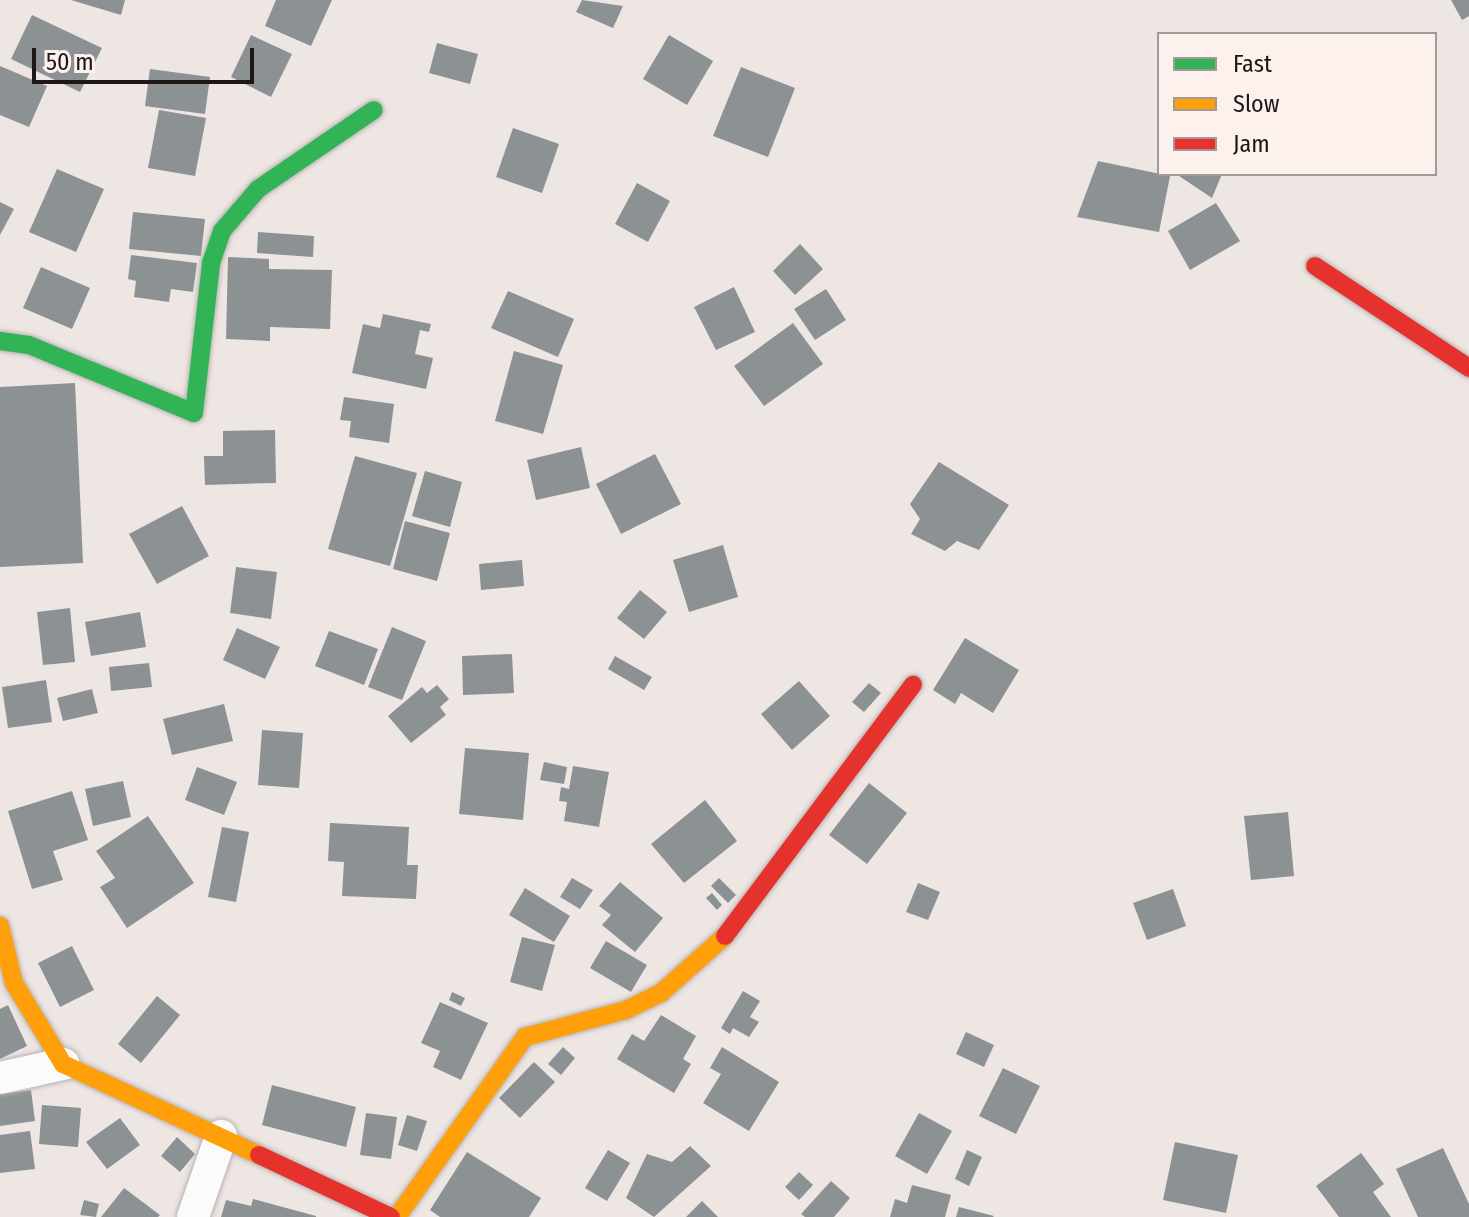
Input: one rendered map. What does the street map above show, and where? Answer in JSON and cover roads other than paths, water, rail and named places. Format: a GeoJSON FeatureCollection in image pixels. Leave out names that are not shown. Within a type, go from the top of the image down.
{"type":"FeatureCollection","features":[{"type":"Feature","properties":{"kind":"street"},"geometry":{"type":"LineString","coordinates":[[0,341],[29,345],[194,413],[211,263],[222,231],[258,189],[374,110]]}},
{"type":"Feature","properties":{"kind":"street"},"geometry":{"type":"LineString","coordinates":[[1315,266],[1469,368]]}},
{"type":"Feature","properties":{"kind":"street"},"geometry":{"type":"LineString","coordinates":[[0,926],[14,983],[63,1064],[394,1217],[525,1037],[626,1010],[649,998],[724,937],[913,685]]}},
{"type":"Feature","properties":{"kind":"street"},"geometry":{"type":"LineString","coordinates":[[0,1078],[63,1064]]}},
{"type":"Feature","properties":{"kind":"street"},"geometry":{"type":"LineString","coordinates":[[193,1217],[221,1136]]}}]}
